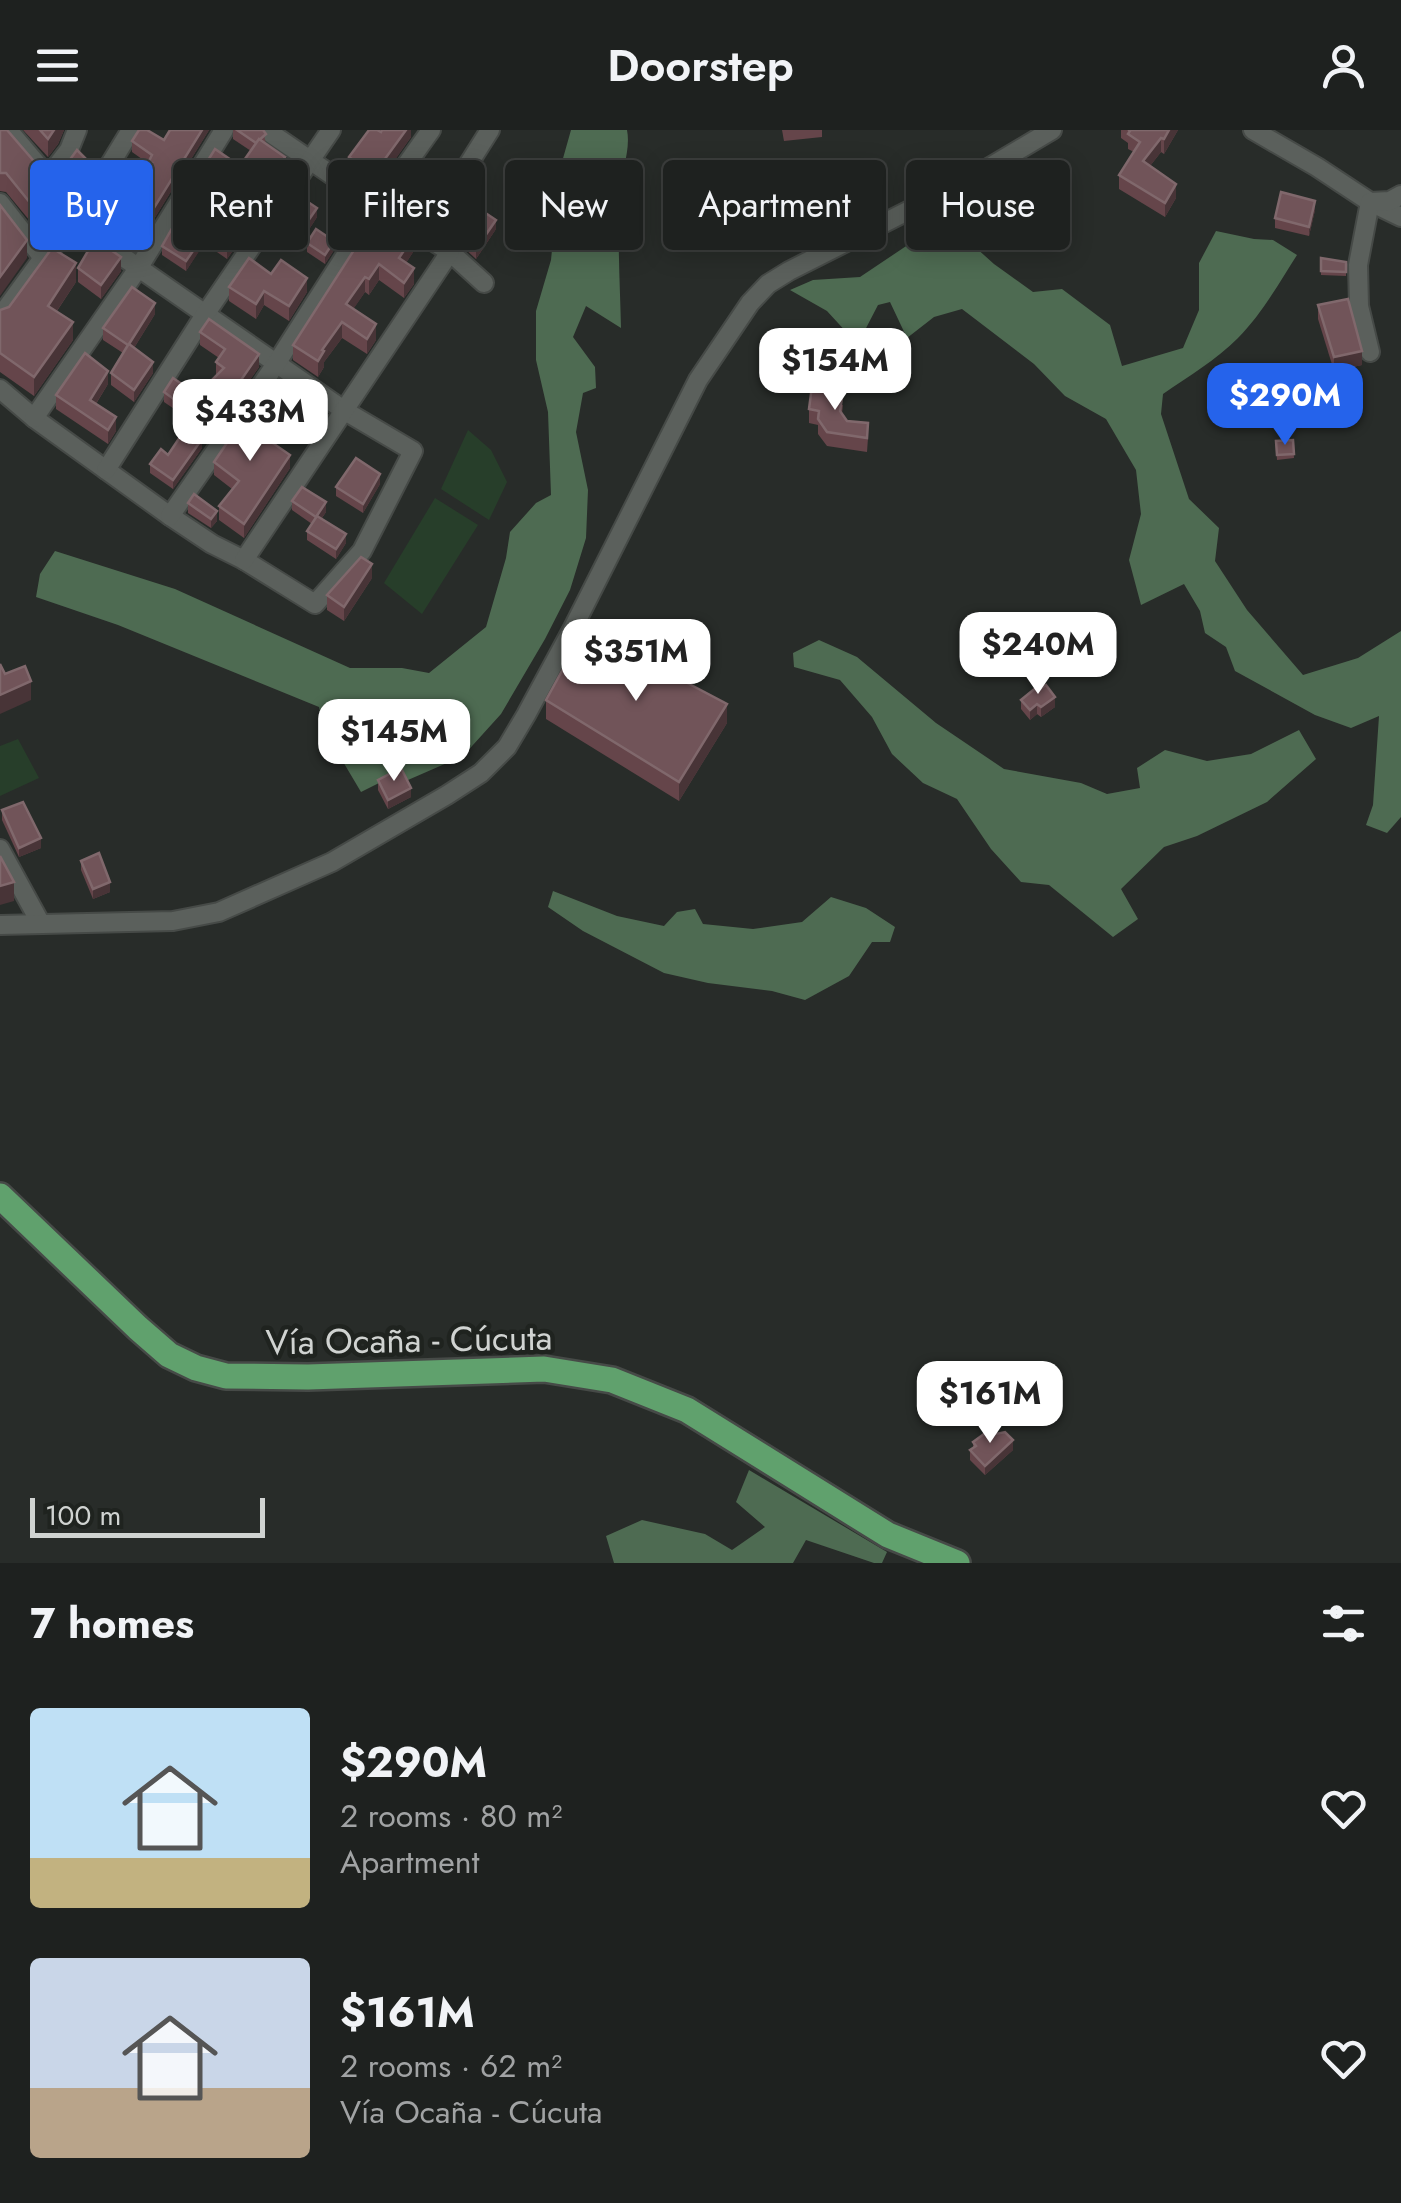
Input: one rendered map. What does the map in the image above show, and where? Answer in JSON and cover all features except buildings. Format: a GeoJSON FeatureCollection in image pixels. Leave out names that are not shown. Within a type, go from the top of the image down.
{"type":"FeatureCollection","features":[{"type":"Feature","properties":{"kind":"main road","name":"Vía Ocaña - Cúcuta"},"geometry":{"type":"LineString","coordinates":[[0,1196],[138,1328],[169,1355],[196,1368],[226,1376],[308,1378],[544,1368],[612,1380],[687,1410],[888,1534],[957,1563]]}},
{"type":"Feature","properties":{"kind":"street"},"geometry":{"type":"LineString","coordinates":[[8,130],[34,160]]}},
{"type":"Feature","properties":{"kind":"street"},"geometry":{"type":"LineString","coordinates":[[61,160],[78,130]]}},
{"type":"Feature","properties":{"kind":"street"},"geometry":{"type":"LineString","coordinates":[[113,160],[131,130]]}},
{"type":"Feature","properties":{"kind":"street"},"geometry":{"type":"LineString","coordinates":[[34,418],[139,267],[224,130]]}},
{"type":"Feature","properties":{"kind":"street"},"geometry":{"type":"LineString","coordinates":[[266,130],[328,173]]}},
{"type":"Feature","properties":{"kind":"street"},"geometry":{"type":"LineString","coordinates":[[106,470],[331,130]]}},
{"type":"Feature","properties":{"kind":"street"},"geometry":{"type":"LineString","coordinates":[[410,160],[431,130]]}},
{"type":"Feature","properties":{"kind":"street"},"geometry":{"type":"LineString","coordinates":[[471,160],[490,130]]}},
{"type":"Feature","properties":{"kind":"street"},"geometry":{"type":"LineString","coordinates":[[0,925],[174,921],[219,912],[332,862],[481,773],[507,746],[526,716],[698,380],[750,302],[788,271],[962,183],[1052,130]]}},
{"type":"Feature","properties":{"kind":"street"},"geometry":{"type":"LineString","coordinates":[[1253,130],[1401,218]]}},
{"type":"Feature","properties":{"kind":"street"},"geometry":{"type":"LineString","coordinates":[[1370,202],[1390,201],[1401,195]]}},
{"type":"Feature","properties":{"kind":"street"},"geometry":{"type":"LineString","coordinates":[[1370,202],[1358,265],[1359,306],[1370,352]]}},
{"type":"Feature","properties":{"kind":"street"},"geometry":{"type":"LineString","coordinates":[[2,209],[43,258]]}},
{"type":"Feature","properties":{"kind":"street"},"geometry":{"type":"LineString","coordinates":[[2,311],[50,250]]}},
{"type":"Feature","properties":{"kind":"street"},"geometry":{"type":"LineString","coordinates":[[0,389],[170,516],[315,604],[362,551],[412,451],[345,411],[114,250]]}},
{"type":"Feature","properties":{"kind":"street"},"geometry":{"type":"LineString","coordinates":[[170,516],[276,364],[349,250]]}},
{"type":"Feature","properties":{"kind":"street"},"geometry":{"type":"LineString","coordinates":[[447,250],[484,284]]}},
{"type":"Feature","properties":{"kind":"street"},"geometry":{"type":"LineString","coordinates":[[244,560],[450,252]]}},
{"type":"Feature","properties":{"kind":"street"},"geometry":{"type":"LineString","coordinates":[[0,848],[41,924]]}},
{"type":"Feature","properties":{"kind":"green space"},"geometry":{"type":"Polygon","coordinates":[[[571,130],[627,130],[626,160],[563,160],[571,130]]]}},
{"type":"Feature","properties":{"kind":"green space"},"geometry":{"type":"Polygon","coordinates":[[[1216,231],[1273,240],[1297,255],[1238,338],[1163,394],[1161,414],[1189,499],[1219,528],[1215,561],[1247,610],[1303,675],[1358,658],[1401,631],[1401,817],[1387,833],[1366,825],[1373,805],[1379,716],[1351,728],[1315,715],[1235,671],[1226,647],[1205,633],[1200,611],[1184,584],[1141,605],[1129,560],[1141,514],[1136,470],[1106,419],[1065,396],[1034,364],[962,309],[934,317],[907,338],[890,302],[878,305],[864,332],[849,335],[827,311],[790,290],[813,280],[860,277],[906,246],[906,250],[978,250],[1033,292],[1062,289],[1110,325],[1122,366],[1183,348],[1199,310],[1199,263],[1216,231]]]}},
{"type":"Feature","properties":{"kind":"green space"},"geometry":{"type":"Polygon","coordinates":[[[552,250],[619,250],[621,328],[586,306],[573,337],[595,367],[596,388],[583,393],[576,432],[588,490],[586,538],[570,590],[545,639],[501,714],[463,756],[408,780],[401,772],[361,792],[323,728],[319,707],[118,625],[36,597],[40,574],[55,551],[175,589],[350,668],[402,668],[429,673],[486,627],[510,532],[536,503],[551,495],[548,412],[536,360],[536,311],[552,250]]]}},
{"type":"Feature","properties":{"kind":"green space"},"geometry":{"type":"Polygon","coordinates":[[[468,430],[491,450],[507,482],[489,520],[441,489],[468,430]]]}},
{"type":"Feature","properties":{"kind":"green space"},"geometry":{"type":"Polygon","coordinates":[[[435,498],[478,525],[422,614],[384,583],[435,498]]]}},
{"type":"Feature","properties":{"kind":"green space"},"geometry":{"type":"Polygon","coordinates":[[[819,640],[857,657],[936,723],[1004,769],[1081,783],[1107,794],[1140,788],[1137,768],[1165,750],[1207,761],[1251,754],[1299,730],[1316,759],[1267,802],[1197,836],[1164,847],[1121,889],[1138,919],[1113,937],[1049,885],[1021,882],[991,849],[957,799],[923,783],[892,754],[872,717],[840,680],[794,667],[793,653],[819,640]]]}},
{"type":"Feature","properties":{"kind":"green space"},"geometry":{"type":"Polygon","coordinates":[[[18,739],[39,778],[0,796],[0,746],[18,739]]]}},
{"type":"Feature","properties":{"kind":"green space"},"geometry":{"type":"Polygon","coordinates":[[[553,891],[617,916],[664,926],[677,912],[695,909],[703,924],[753,929],[802,922],[831,897],[866,908],[895,927],[890,942],[872,942],[849,976],[805,1000],[664,973],[583,931],[548,907],[553,891]]]}},
{"type":"Feature","properties":{"kind":"green space"},"geometry":{"type":"Polygon","coordinates":[[[749,1470],[887,1552],[882,1563],[806,1540],[793,1563],[614,1563],[606,1536],[642,1520],[705,1534],[732,1550],[765,1527],[736,1502],[749,1470]]]}}]}
